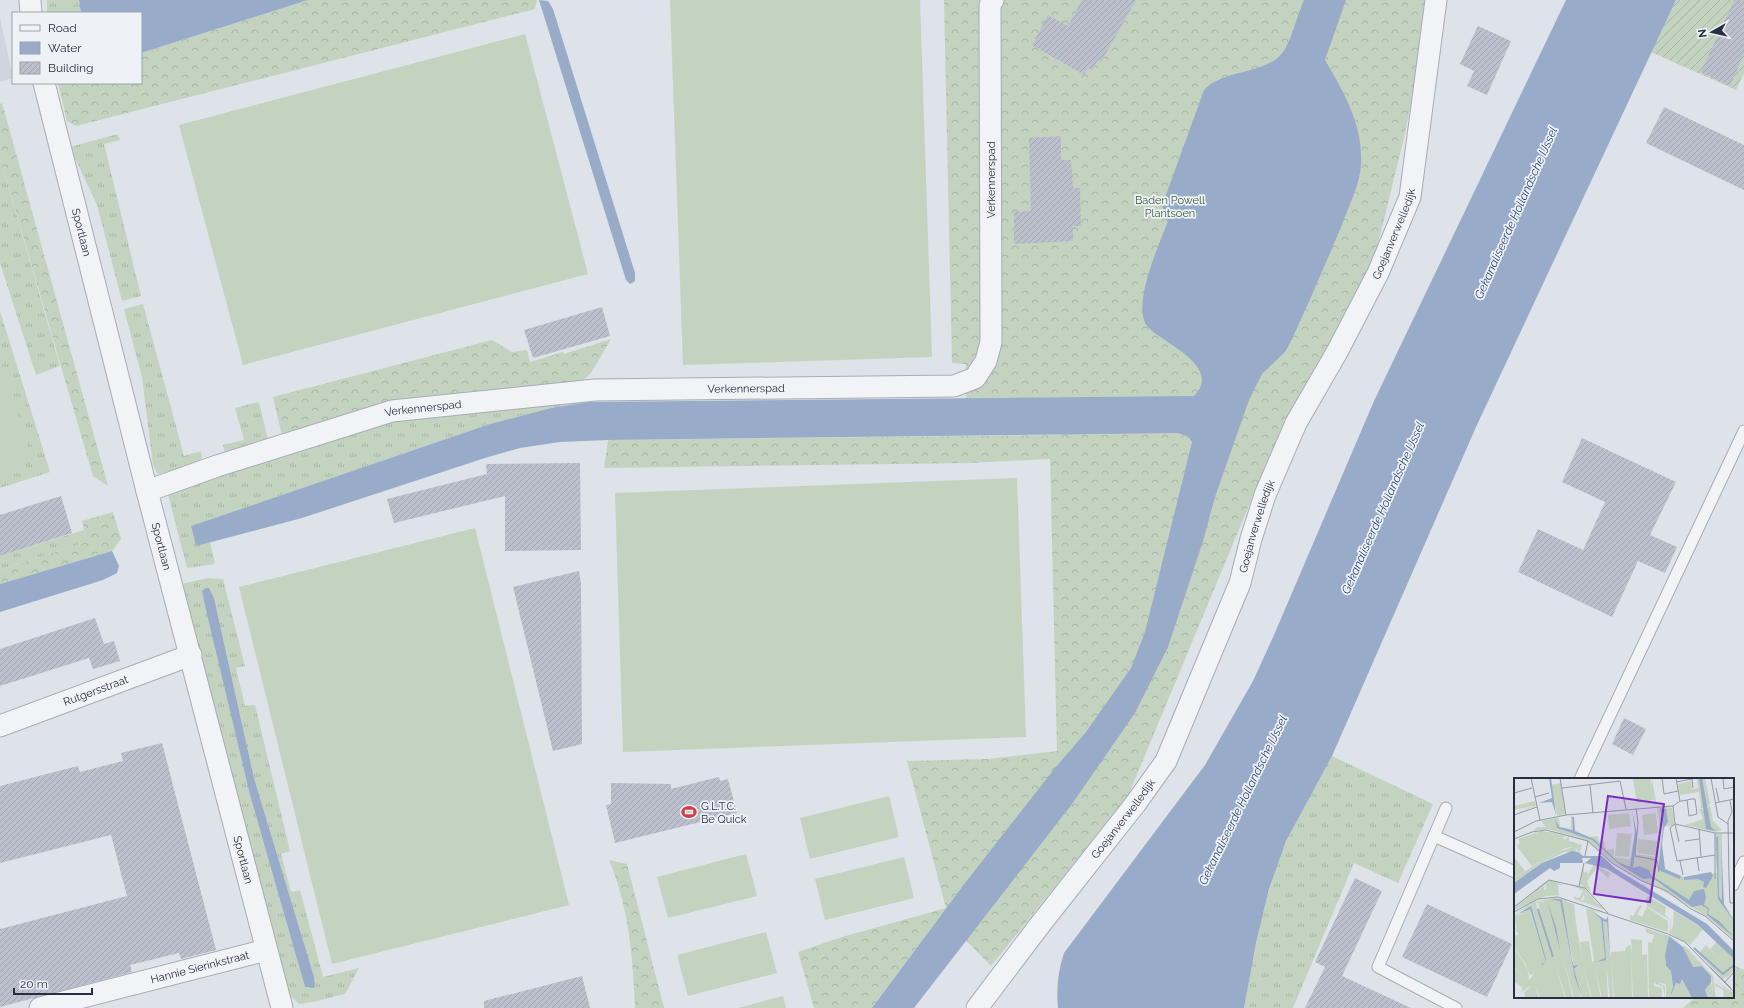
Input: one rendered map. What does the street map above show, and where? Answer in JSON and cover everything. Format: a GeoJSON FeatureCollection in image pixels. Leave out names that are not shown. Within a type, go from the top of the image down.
{"type":"FeatureCollection","features":[{"type":"Feature","properties":{"kind":"street"},"geometry":{"type":"LineString","coordinates":[[30,0],[31,12]]}},
{"type":"Feature","properties":{"kind":"street","name":"Verkennerspad"},"geometry":{"type":"LineString","coordinates":[[147,491],[217,466],[392,411],[595,390],[954,386],[975,378],[986,361],[991,342],[990,5],[992,0]]}},
{"type":"Feature","properties":{"kind":"street","name":"Goejanverwelledijk"},"geometry":{"type":"LineString","coordinates":[[977,1008],[1039,926],[1136,803],[1166,761],[1240,583],[1251,539],[1265,495],[1296,423],[1337,352],[1378,273],[1410,197],[1436,0]]}},
{"type":"Feature","properties":{"kind":"street","name":"Sportlaan"},"geometry":{"type":"LineString","coordinates":[[44,84],[147,491],[282,1008]]}},
{"type":"Feature","properties":{"kind":"street","name":"Rutgersstraat"},"geometry":{"type":"LineString","coordinates":[[0,726],[191,655]]}},
{"type":"Feature","properties":{"kind":"street","name":"Hannie Sierinkstraat"},"geometry":{"type":"LineString","coordinates":[[40,1008],[266,950]]}},
{"type":"Feature","properties":{"kind":"lane"},"geometry":{"type":"LineString","coordinates":[[1580,778],[1744,431]]}},
{"type":"Feature","properties":{"kind":"lane"},"geometry":{"type":"LineString","coordinates":[[1446,808],[1378,967],[1456,1008]]}},
{"type":"Feature","properties":{"kind":"lane"},"geometry":{"type":"LineString","coordinates":[[1434,836],[1514,872]]}},
{"type":"Feature","properties":{"kind":"lane"},"geometry":{"type":"LineString","coordinates":[[1734,883],[1744,862]]}},
{"type":"Feature","properties":{"kind":"shaded area"},"geometry":{"type":"Polygon","coordinates":[[[0,18],[12,78],[0,82],[0,18]]]}},
{"type":"Feature","properties":{"kind":"green space"},"geometry":{"type":"Polygon","coordinates":[[[47,0],[79,0],[81,12],[47,12],[47,0]]]}},
{"type":"Feature","properties":{"kind":"green space"},"geometry":{"type":"Polygon","coordinates":[[[308,0],[537,0],[535,9],[76,126],[67,121],[58,84],[142,84],[142,53],[308,0]]]}},
{"type":"Feature","properties":{"kind":"green space"},"geometry":{"type":"Polygon","coordinates":[[[670,0],[920,0],[932,357],[683,365],[670,0]]]}},
{"type":"Feature","properties":{"kind":"green space","name":"Baden Powell Plantsoen"},"geometry":{"type":"Polygon","coordinates":[[[944,0],[1427,0],[1423,43],[1404,138],[1372,268],[1255,491],[1128,796],[991,966],[954,928],[948,906],[872,1008],[814,1008],[798,952],[842,937],[946,908],[907,761],[988,759],[1057,751],[1050,459],[970,463],[604,468],[608,440],[1062,435],[966,412],[966,364],[952,363],[944,0]]]}},
{"type":"Feature","properties":{"kind":"green space"},"geometry":{"type":"Polygon","coordinates":[[[1676,0],[1744,0],[1744,73],[1736,90],[1651,52],[1676,0]]]}},
{"type":"Feature","properties":{"kind":"green space"},"geometry":{"type":"Polygon","coordinates":[[[525,34],[588,274],[243,365],[179,125],[525,34]]]}},
{"type":"Feature","properties":{"kind":"green space"},"geometry":{"type":"Polygon","coordinates":[[[2,103],[108,486],[93,476],[0,157],[0,104],[2,103]]]}},
{"type":"Feature","properties":{"kind":"green space"},"geometry":{"type":"Polygon","coordinates":[[[118,135],[120,140],[104,144],[141,296],[122,301],[97,205],[76,160],[73,160],[70,147],[118,135]]]}},
{"type":"Feature","properties":{"kind":"green space"},"geometry":{"type":"Polygon","coordinates":[[[0,157],[60,366],[36,375],[0,263],[0,157]]]}},
{"type":"Feature","properties":{"kind":"green space"},"geometry":{"type":"Polygon","coordinates":[[[143,304],[184,456],[201,451],[202,457],[197,465],[158,474],[153,465],[142,377],[124,309],[143,304]]]}},
{"type":"Feature","properties":{"kind":"green space"},"geometry":{"type":"Polygon","coordinates":[[[0,311],[50,472],[0,488],[0,311]]]}},
{"type":"Feature","properties":{"kind":"green space"},"geometry":{"type":"Polygon","coordinates":[[[611,339],[591,373],[575,388],[470,391],[387,407],[283,440],[273,397],[492,340],[512,352],[527,350],[530,362],[563,352],[564,354],[611,339]]]}},
{"type":"Feature","properties":{"kind":"green space"},"geometry":{"type":"Polygon","coordinates":[[[0,358],[32,461],[0,471],[0,358]]]}},
{"type":"Feature","properties":{"kind":"green space"},"geometry":{"type":"Polygon","coordinates":[[[548,401],[581,403],[551,408],[490,424],[191,526],[196,546],[210,542],[215,564],[187,568],[168,494],[368,421],[548,401]]]}},
{"type":"Feature","properties":{"kind":"green space"},"geometry":{"type":"Polygon","coordinates":[[[259,402],[269,444],[230,454],[225,452],[223,445],[244,440],[235,408],[259,402]]]}},
{"type":"Feature","properties":{"kind":"green space"},"geometry":{"type":"Polygon","coordinates":[[[1017,478],[1026,737],[623,752],[615,493],[1017,478]]]}},
{"type":"Feature","properties":{"kind":"green space"},"geometry":{"type":"Polygon","coordinates":[[[113,512],[121,539],[112,551],[0,584],[0,570],[87,542],[82,521],[113,512]]]}},
{"type":"Feature","properties":{"kind":"green space"},"geometry":{"type":"Polygon","coordinates":[[[475,528],[569,905],[332,964],[239,587],[475,528]]]}},
{"type":"Feature","properties":{"kind":"green space"},"geometry":{"type":"Polygon","coordinates":[[[84,530],[87,542],[0,570],[0,556],[84,530]]]}},
{"type":"Feature","properties":{"kind":"green space"},"geometry":{"type":"Polygon","coordinates":[[[208,578],[223,579],[245,666],[236,668],[245,706],[255,705],[290,851],[281,854],[291,892],[300,890],[323,977],[359,968],[345,994],[299,1004],[287,993],[182,587],[185,583],[208,578]],[[202,591],[250,795],[305,987],[309,989],[301,934],[254,778],[214,598],[202,591]]]}},
{"type":"Feature","properties":{"kind":"green space"},"geometry":{"type":"Polygon","coordinates":[[[1332,756],[1433,804],[1398,883],[1354,863],[1293,1008],[1244,1008],[1260,924],[1278,862],[1296,820],[1332,756]]]}},
{"type":"Feature","properties":{"kind":"green space"},"geometry":{"type":"Polygon","coordinates":[[[889,796],[899,837],[810,859],[800,818],[889,796]]]}},
{"type":"Feature","properties":{"kind":"green space"},"geometry":{"type":"Polygon","coordinates":[[[746,854],[757,896],[668,918],[657,877],[746,854]]]}},
{"type":"Feature","properties":{"kind":"green space"},"geometry":{"type":"Polygon","coordinates":[[[904,857],[914,898],[825,920],[815,879],[904,857]]]}},
{"type":"Feature","properties":{"kind":"green space"},"geometry":{"type":"Polygon","coordinates":[[[609,860],[627,864],[664,1008],[635,1008],[629,933],[621,896],[609,860]]]}},
{"type":"Feature","properties":{"kind":"green space"},"geometry":{"type":"Polygon","coordinates":[[[766,932],[777,973],[688,996],[677,955],[766,932]]]}},
{"type":"Feature","properties":{"kind":"green space"},"geometry":{"type":"Polygon","coordinates":[[[1734,965],[1744,970],[1744,1008],[1683,1008],[1694,998],[1734,998],[1734,965]]]}},
{"type":"Feature","properties":{"kind":"green space"},"geometry":{"type":"Polygon","coordinates":[[[783,996],[786,1008],[738,1008],[783,996]]]}},
{"type":"Feature","properties":{"kind":"water"},"geometry":{"type":"Polygon","coordinates":[[[79,0],[308,0],[142,53],[142,12],[81,12],[79,0]]]}},
{"type":"Feature","properties":{"kind":"water"},"geometry":{"type":"Polygon","coordinates":[[[539,0],[548,1],[553,9],[635,273],[635,281],[630,284],[626,280],[539,0]]]}},
{"type":"Feature","properties":{"kind":"water"},"geometry":{"type":"Polygon","coordinates":[[[1304,0],[1346,0],[1325,60],[1351,109],[1359,136],[1361,164],[1357,186],[1352,201],[1292,339],[1285,352],[1262,374],[1249,400],[1215,497],[1203,541],[1168,647],[1135,713],[1072,804],[914,1008],[872,1008],[965,883],[1055,768],[1086,732],[1131,668],[1145,632],[1192,442],[1188,436],[1177,433],[608,440],[560,442],[520,448],[485,458],[302,518],[196,546],[191,526],[490,424],[551,408],[588,402],[1194,396],[1201,385],[1201,375],[1196,365],[1187,356],[1147,326],[1143,316],[1142,304],[1148,274],[1168,221],[1162,206],[1204,90],[1223,78],[1258,68],[1278,57],[1288,44],[1304,0]]]}},
{"type":"Feature","properties":{"kind":"water","name":"Gekanaliseerde Hollandsche IJssel"},"geometry":{"type":"Polygon","coordinates":[[[1566,0],[1676,0],[1476,427],[1332,756],[1286,841],[1269,889],[1256,943],[1244,1008],[1058,1008],[1058,980],[1064,953],[1205,765],[1253,681],[1374,401],[1566,0]]]}},
{"type":"Feature","properties":{"kind":"water"},"geometry":{"type":"Polygon","coordinates":[[[112,551],[119,566],[117,573],[103,580],[0,612],[0,584],[112,551]]]}},
{"type":"Feature","properties":{"kind":"water"},"geometry":{"type":"Polygon","coordinates":[[[209,588],[214,598],[254,778],[314,977],[315,987],[313,988],[305,987],[250,795],[206,610],[202,591],[209,588]]]}},
{"type":"Feature","properties":{"kind":"building"},"geometry":{"type":"Polygon","coordinates":[[[1082,0],[1136,0],[1101,62],[1098,60],[1092,71],[1088,68],[1084,75],[1032,45],[1048,15],[1068,26],[1082,0]]]}},
{"type":"Feature","properties":{"kind":"building"},"geometry":{"type":"Polygon","coordinates":[[[1734,0],[1744,0],[1744,54],[1730,86],[1701,72],[1734,0]]]}},
{"type":"Feature","properties":{"kind":"building"},"geometry":{"type":"Polygon","coordinates":[[[1478,26],[1511,41],[1487,95],[1467,86],[1474,71],[1460,64],[1478,26]]]}},
{"type":"Feature","properties":{"kind":"building"},"geometry":{"type":"Polygon","coordinates":[[[1664,107],[1744,145],[1744,190],[1646,143],[1664,107]]]}},
{"type":"Feature","properties":{"kind":"building"},"geometry":{"type":"Polygon","coordinates":[[[1061,136],[1061,160],[1071,160],[1073,188],[1080,188],[1081,226],[1073,226],[1073,241],[1014,244],[1014,212],[1031,211],[1029,138],[1061,136]]]}},
{"type":"Feature","properties":{"kind":"building"},"geometry":{"type":"Polygon","coordinates":[[[602,307],[610,336],[533,358],[524,330],[602,307]]]}},
{"type":"Feature","properties":{"kind":"building"},"geometry":{"type":"Polygon","coordinates":[[[1582,438],[1676,482],[1650,535],[1677,547],[1665,573],[1638,561],[1612,617],[1518,572],[1538,529],[1583,550],[1605,502],[1562,482],[1582,438]]]}},
{"type":"Feature","properties":{"kind":"building"},"geometry":{"type":"Polygon","coordinates":[[[580,463],[581,550],[505,551],[505,496],[394,523],[387,499],[487,474],[486,464],[580,463]]]}},
{"type":"Feature","properties":{"kind":"building"},"geometry":{"type":"Polygon","coordinates":[[[61,496],[72,533],[0,556],[0,515],[61,496]]]}},
{"type":"Feature","properties":{"kind":"building"},"geometry":{"type":"Polygon","coordinates":[[[579,571],[581,583],[582,744],[553,751],[513,587],[579,571]]]}},
{"type":"Feature","properties":{"kind":"building"},"geometry":{"type":"Polygon","coordinates":[[[95,618],[104,644],[114,641],[120,661],[93,669],[89,658],[0,686],[0,649],[95,618]]]}},
{"type":"Feature","properties":{"kind":"building"},"geometry":{"type":"Polygon","coordinates":[[[1624,718],[1646,729],[1633,755],[1612,744],[1624,718]]]}},
{"type":"Feature","properties":{"kind":"building"},"geometry":{"type":"Polygon","coordinates":[[[162,743],[216,950],[181,959],[179,953],[130,965],[132,972],[0,1007],[0,929],[127,896],[111,835],[0,863],[0,786],[78,766],[80,772],[123,761],[121,753],[162,743]]]}},
{"type":"Feature","properties":{"kind":"building"},"geometry":{"type":"Polygon","coordinates":[[[719,777],[720,781],[728,779],[737,813],[615,843],[606,805],[611,804],[611,783],[671,784],[671,789],[719,777]]]}},
{"type":"Feature","properties":{"kind":"building"},"geometry":{"type":"Polygon","coordinates":[[[1355,878],[1382,891],[1342,976],[1411,1008],[1305,1008],[1325,967],[1315,962],[1355,878]]]}},
{"type":"Feature","properties":{"kind":"building"},"geometry":{"type":"Polygon","coordinates":[[[1427,904],[1512,944],[1487,997],[1402,957],[1427,904]]]}},
{"type":"Feature","properties":{"kind":"building"},"geometry":{"type":"Polygon","coordinates":[[[582,976],[590,1008],[484,1008],[484,1001],[582,976]]]}},
{"type":"Feature","properties":{"kind":"place","name":"G.L.T.C. Be Quick"},"geometry":{"type":"Point","coordinates":[689,812]}}]}
